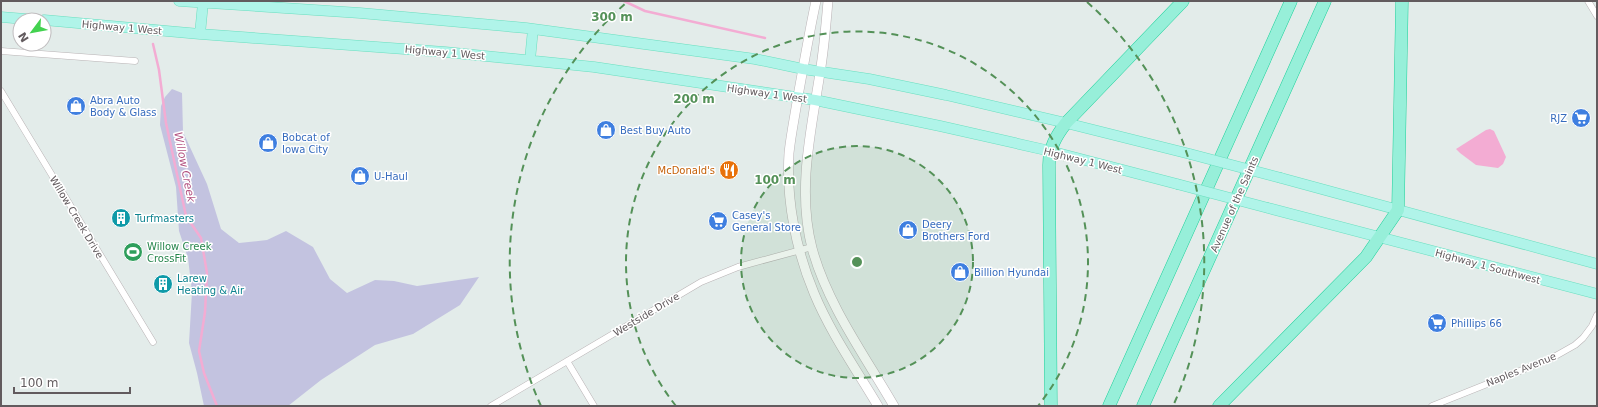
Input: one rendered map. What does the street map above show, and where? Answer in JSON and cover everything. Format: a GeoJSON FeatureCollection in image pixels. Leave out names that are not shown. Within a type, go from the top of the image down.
{"type":"FeatureCollection","features":[{"type":"Feature","properties":{"kind":"highway"},"geometry":{"type":"LineString","coordinates":[[1051,406],[1050,151],[1056,135],[1066,123],[1183,1]]}},
{"type":"Feature","properties":{"kind":"highway"},"geometry":{"type":"LineString","coordinates":[[1109,406],[1291,1]]}},
{"type":"Feature","properties":{"kind":"highway","name":"Avenue of the Saints"},"geometry":{"type":"LineString","coordinates":[[1143,406],[1325,1]]}},
{"type":"Feature","properties":{"kind":"highway"},"geometry":{"type":"LineString","coordinates":[[1219,406],[1366,257],[1398,210],[1402,1]]}},
{"type":"Feature","properties":{"kind":"main road"},"geometry":{"type":"LineString","coordinates":[[179,1],[360,13],[533,29],[755,59],[802,69],[923,90],[1066,123],[1190,154],[1597,264]]}},
{"type":"Feature","properties":{"kind":"main road"},"geometry":{"type":"LineString","coordinates":[[816,1],[802,69],[789,154],[790,197],[799,250],[814,293],[824,316],[878,406]]}},
{"type":"Feature","properties":{"kind":"main road"},"geometry":{"type":"LineString","coordinates":[[828,1],[806,173],[807,215],[812,247],[823,277],[840,314],[894,406]]}},
{"type":"Feature","properties":{"kind":"main road"},"geometry":{"type":"LineString","coordinates":[[200,34],[203,3]]}},
{"type":"Feature","properties":{"kind":"main road"},"geometry":{"type":"LineString","coordinates":[[1,17],[12,18]]}},
{"type":"Feature","properties":{"kind":"main road","name":"Highway 1 West"},"geometry":{"type":"LineString","coordinates":[[52,21],[530,60],[594,67],[798,97],[940,126],[1050,151],[1380,238]]}},
{"type":"Feature","properties":{"kind":"main road"},"geometry":{"type":"LineString","coordinates":[[530,60],[533,29]]}},
{"type":"Feature","properties":{"kind":"main road","name":"Highway 1 Southwest"},"geometry":{"type":"LineString","coordinates":[[1380,238],[1597,294]]}},
{"type":"Feature","properties":{"kind":"street"},"geometry":{"type":"LineString","coordinates":[[1588,1],[1597,16]]}},
{"type":"Feature","properties":{"kind":"street"},"geometry":{"type":"LineString","coordinates":[[1,51],[135,61]]}},
{"type":"Feature","properties":{"kind":"street","name":"Willow Creek Drive"},"geometry":{"type":"LineString","coordinates":[[1,91],[153,342]]}},
{"type":"Feature","properties":{"kind":"street","name":"Westside Drive"},"geometry":{"type":"LineString","coordinates":[[491,406],[687,290],[712,277],[738,267],[812,247]]}},
{"type":"Feature","properties":{"kind":"street","name":"Naples Avenue"},"geometry":{"type":"LineString","coordinates":[[1432,406],[1552,358],[1575,346],[1592,326],[1597,315]]}},
{"type":"Feature","properties":{"kind":"street"},"geometry":{"type":"LineString","coordinates":[[567,361],[594,406]]}},
{"type":"Feature","properties":{"kind":"shaded area"},"geometry":{"type":"Polygon","coordinates":[[[172,89],[182,93],[183,132],[207,184],[221,229],[239,243],[267,240],[286,231],[313,247],[330,279],[347,293],[375,280],[394,281],[417,286],[479,277],[460,305],[413,334],[375,345],[321,380],[288,406],[204,406],[189,343],[192,292],[188,258],[179,231],[176,187],[160,125],[161,106],[165,97],[172,89]]]}},
{"type":"Feature","properties":{"kind":"shaded area"},"geometry":{"type":"Polygon","coordinates":[[[1490,129],[1494,131],[1506,157],[1503,164],[1498,168],[1476,165],[1456,149],[1490,129]]]}},
{"type":"Feature","properties":{"kind":"waterway"},"geometry":{"type":"LineString","coordinates":[[624,1],[645,11],[765,38]]}},
{"type":"Feature","properties":{"kind":"waterway","name":"Willow Creek"},"geometry":{"type":"LineString","coordinates":[[153,44],[159,70],[166,123],[186,216],[201,238],[207,273],[205,312],[199,351],[204,373],[217,406]]}},
{"type":"Feature","properties":{"kind":"place","name":"Abra Auto Body & Glass"},"geometry":{"type":"Point","coordinates":[76,106]}},
{"type":"Feature","properties":{"kind":"place","name":"RJZ"},"geometry":{"type":"Point","coordinates":[1581,118]}},
{"type":"Feature","properties":{"kind":"place","name":"Best Buy Auto"},"geometry":{"type":"Point","coordinates":[606,130]}},
{"type":"Feature","properties":{"kind":"place","name":"Bobcat of Iowa City"},"geometry":{"type":"Point","coordinates":[268,143]}},
{"type":"Feature","properties":{"kind":"place","name":"McDonald's"},"geometry":{"type":"Point","coordinates":[729,170]}},
{"type":"Feature","properties":{"kind":"place","name":"U-Haul"},"geometry":{"type":"Point","coordinates":[360,176]}},
{"type":"Feature","properties":{"kind":"place","name":"Turfmasters"},"geometry":{"type":"Point","coordinates":[121,218]}},
{"type":"Feature","properties":{"kind":"place","name":"Casey's General Store"},"geometry":{"type":"Point","coordinates":[718,221]}},
{"type":"Feature","properties":{"kind":"place","name":"Deery Brothers Ford"},"geometry":{"type":"Point","coordinates":[908,230]}},
{"type":"Feature","properties":{"kind":"place","name":"Willow Creek CrossFit"},"geometry":{"type":"Point","coordinates":[133,252]}},
{"type":"Feature","properties":{"kind":"place","name":"Billion Hyundai"},"geometry":{"type":"Point","coordinates":[960,272]}},
{"type":"Feature","properties":{"kind":"place","name":"Larew Heating & Air"},"geometry":{"type":"Point","coordinates":[163,284]}},
{"type":"Feature","properties":{"kind":"place","name":"Phillips 66"},"geometry":{"type":"Point","coordinates":[1437,323]}}]}
